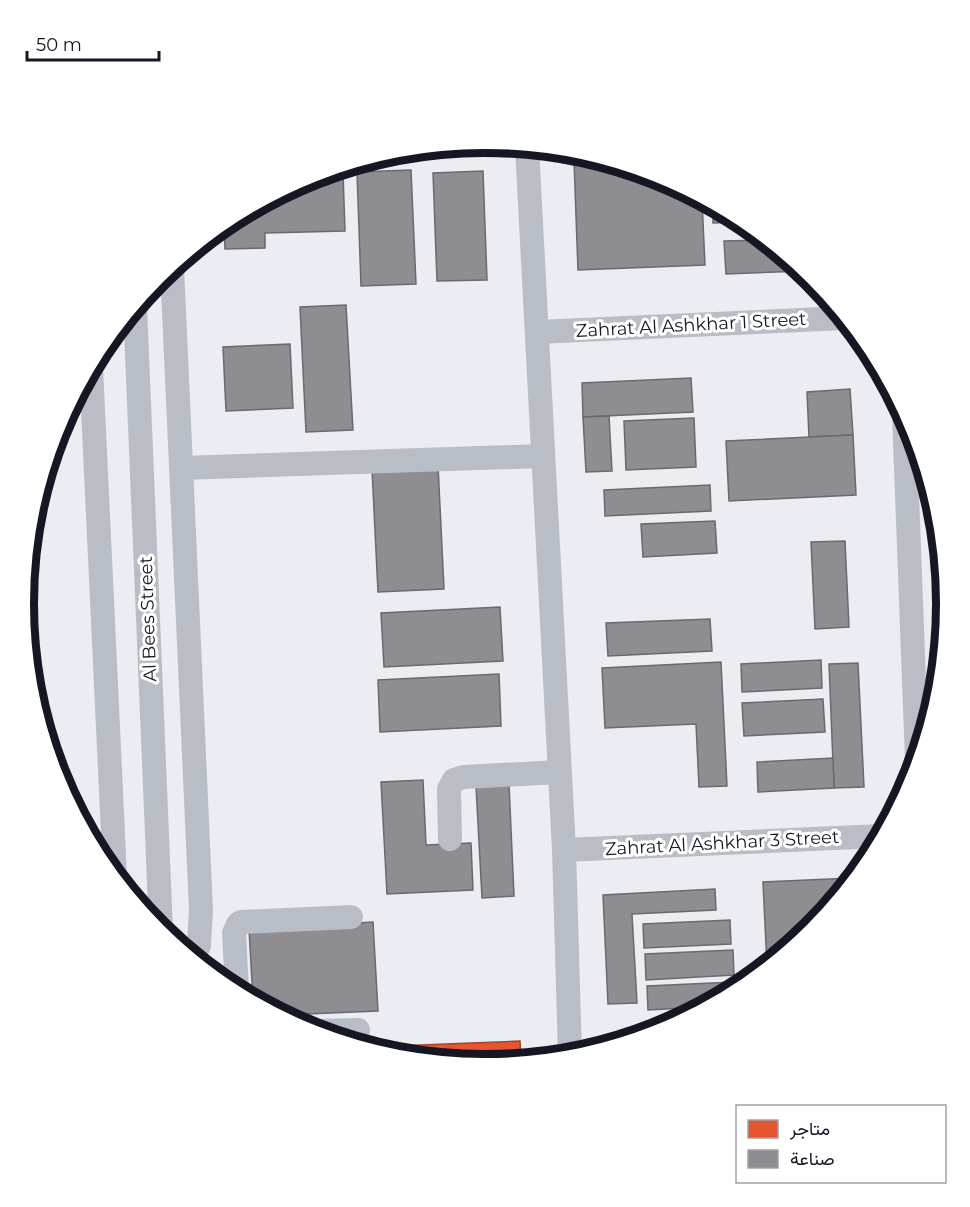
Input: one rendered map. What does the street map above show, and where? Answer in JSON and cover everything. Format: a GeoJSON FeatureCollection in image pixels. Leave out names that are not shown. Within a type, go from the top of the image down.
{"type":"FeatureCollection","features":[{"type":"Feature","properties":{"kind":"street"},"geometry":{"type":"LineString","coordinates":[[527,155],[564,850],[570,1046]]}},
{"type":"Feature","properties":{"kind":"street"},"geometry":{"type":"LineString","coordinates":[[173,279],[201,910],[197,950]]}},
{"type":"Feature","properties":{"kind":"street","name":"Zahrat Al Ashkhar 1 Street"},"geometry":{"type":"LineString","coordinates":[[537,332],[834,318]]}},
{"type":"Feature","properties":{"kind":"street","name":"Al Bees Street"},"geometry":{"type":"LineString","coordinates":[[136,319],[160,916]]}},
{"type":"Feature","properties":{"kind":"street"},"geometry":{"type":"LineString","coordinates":[[92,384],[114,860]]}},
{"type":"Feature","properties":{"kind":"street"},"geometry":{"type":"LineString","coordinates":[[905,441],[916,734]]}},
{"type":"Feature","properties":{"kind":"street"},"geometry":{"type":"LineString","coordinates":[[182,468],[543,456]]}},
{"type":"Feature","properties":{"kind":"street"},"geometry":{"type":"LineString","coordinates":[[450,839],[449,789],[454,780],[464,777],[559,772]]}},
{"type":"Feature","properties":{"kind":"street","name":"Zahrat Al Ashkhar 3 Street"},"geometry":{"type":"LineString","coordinates":[[564,850],[871,836]]}},
{"type":"Feature","properties":{"kind":"street"},"geometry":{"type":"LineString","coordinates":[[236,979],[234,933],[238,924],[351,917]]}},
{"type":"Feature","properties":{"kind":"street"},"geometry":{"type":"LineString","coordinates":[[340,1030],[358,1029]]}},
{"type":"Feature","properties":{"kind":"shaded area"},"geometry":{"type":"Polygon","coordinates":[[[485,153],[514,154],[602,168],[684,199],[710,213],[759,246],[804,285],[824,306],[860,353],[875,378],[889,404],[912,459],[932,545],[935,574],[935,633],[927,691],[920,720],[912,748],[889,803],[860,854],[842,878],[824,901],[782,942],[759,961],[710,994],[684,1008],[630,1030],[602,1039],[544,1050],[485,1054],[456,1053],[368,1039],[286,1008],[260,994],[211,961],[166,922],[146,901],[110,854],[95,829],[81,803],[58,748],[38,662],[34,604],[35,574],[43,516],[50,487],[58,459],[81,404],[110,353],[128,329],[146,306],[188,265],[211,246],[260,213],[286,199],[340,177],[368,168],[426,157],[485,153]]]}},
{"type":"Feature","properties":{"kind":"building: متاجر"},"geometry":{"type":"Polygon","coordinates":[[[520,1041],[521,1052],[456,1053],[401,1046],[520,1041]]]}},
{"type":"Feature","properties":{"kind":"building: صناعة"},"geometry":{"type":"Polygon","coordinates":[[[574,162],[630,177],[702,209],[705,265],[578,270],[574,162]]]}},
{"type":"Feature","properties":{"kind":"building: صناعة"},"geometry":{"type":"Polygon","coordinates":[[[411,170],[416,284],[361,286],[357,172],[411,170]]]}},
{"type":"Feature","properties":{"kind":"building: صناعة"},"geometry":{"type":"Polygon","coordinates":[[[483,171],[487,280],[437,281],[433,173],[483,171]]]}},
{"type":"Feature","properties":{"kind":"building: صناعة"},"geometry":{"type":"Polygon","coordinates":[[[343,176],[345,231],[265,233],[265,248],[225,249],[224,236],[260,213],[286,199],[343,176]]]}},
{"type":"Feature","properties":{"kind":"building: صناعة"},"geometry":{"type":"Polygon","coordinates":[[[713,215],[725,223],[713,223],[713,215]]]}},
{"type":"Feature","properties":{"kind":"building: صناعة"},"geometry":{"type":"Polygon","coordinates":[[[751,240],[789,272],[726,274],[724,241],[751,240]]]}},
{"type":"Feature","properties":{"kind":"building: صناعة"},"geometry":{"type":"Polygon","coordinates":[[[346,305],[353,430],[306,432],[300,307],[346,305]]]}},
{"type":"Feature","properties":{"kind":"building: صناعة"},"geometry":{"type":"Polygon","coordinates":[[[290,344],[293,408],[226,411],[223,347],[290,344]]]}},
{"type":"Feature","properties":{"kind":"building: صناعة"},"geometry":{"type":"Polygon","coordinates":[[[691,378],[693,412],[583,417],[582,383],[691,378]]]}},
{"type":"Feature","properties":{"kind":"building: صناعة"},"geometry":{"type":"Polygon","coordinates":[[[850,389],[853,435],[809,437],[807,392],[850,389]]]}},
{"type":"Feature","properties":{"kind":"building: صناعة"},"geometry":{"type":"Polygon","coordinates":[[[609,416],[612,471],[586,472],[583,417],[609,416]]]}},
{"type":"Feature","properties":{"kind":"building: صناعة"},"geometry":{"type":"Polygon","coordinates":[[[694,418],[696,467],[626,470],[624,421],[694,418]]]}},
{"type":"Feature","properties":{"kind":"building: صناعة"},"geometry":{"type":"Polygon","coordinates":[[[853,435],[856,495],[729,501],[726,441],[853,435]]]}},
{"type":"Feature","properties":{"kind":"building: صناعة"},"geometry":{"type":"Polygon","coordinates":[[[438,465],[444,589],[378,592],[372,469],[438,465]]]}},
{"type":"Feature","properties":{"kind":"building: صناعة"},"geometry":{"type":"Polygon","coordinates":[[[710,485],[711,511],[605,516],[604,490],[710,485]]]}},
{"type":"Feature","properties":{"kind":"building: صناعة"},"geometry":{"type":"Polygon","coordinates":[[[715,521],[717,553],[643,557],[641,524],[715,521]]]}},
{"type":"Feature","properties":{"kind":"building: صناعة"},"geometry":{"type":"Polygon","coordinates":[[[845,541],[849,627],[815,629],[811,542],[845,541]]]}},
{"type":"Feature","properties":{"kind":"building: صناعة"},"geometry":{"type":"Polygon","coordinates":[[[500,607],[503,661],[384,667],[381,613],[500,607]]]}},
{"type":"Feature","properties":{"kind":"building: صناعة"},"geometry":{"type":"Polygon","coordinates":[[[710,619],[712,651],[608,656],[606,623],[710,619]]]}},
{"type":"Feature","properties":{"kind":"building: صناعة"},"geometry":{"type":"Polygon","coordinates":[[[821,660],[822,688],[742,692],[741,664],[821,660]]]}},
{"type":"Feature","properties":{"kind":"building: صناعة"},"geometry":{"type":"Polygon","coordinates":[[[721,662],[727,786],[699,787],[696,724],[605,728],[602,668],[721,662]]]}},
{"type":"Feature","properties":{"kind":"building: صناعة"},"geometry":{"type":"Polygon","coordinates":[[[858,663],[864,787],[834,788],[829,664],[858,663]]]}},
{"type":"Feature","properties":{"kind":"building: صناعة"},"geometry":{"type":"Polygon","coordinates":[[[499,674],[501,726],[380,732],[378,680],[499,674]]]}},
{"type":"Feature","properties":{"kind":"building: صناعة"},"geometry":{"type":"Polygon","coordinates":[[[823,699],[825,732],[744,736],[742,703],[823,699]]]}},
{"type":"Feature","properties":{"kind":"building: صناعة"},"geometry":{"type":"Polygon","coordinates":[[[833,758],[834,788],[758,792],[757,762],[833,758]]]}},
{"type":"Feature","properties":{"kind":"building: صناعة"},"geometry":{"type":"Polygon","coordinates":[[[423,780],[426,845],[471,843],[473,890],[387,894],[381,782],[423,780]]]}},
{"type":"Feature","properties":{"kind":"building: صناعة"},"geometry":{"type":"Polygon","coordinates":[[[509,784],[514,896],[482,898],[476,786],[509,784]]]}},
{"type":"Feature","properties":{"kind":"building: صناعة"},"geometry":{"type":"Polygon","coordinates":[[[842,878],[804,922],[766,955],[763,882],[842,878]]]}},
{"type":"Feature","properties":{"kind":"building: صناعة"},"geometry":{"type":"Polygon","coordinates":[[[715,889],[716,910],[632,914],[637,1003],[608,1004],[603,895],[715,889]]]}},
{"type":"Feature","properties":{"kind":"building: صناعة"},"geometry":{"type":"Polygon","coordinates":[[[730,920],[731,944],[644,948],[643,924],[730,920]]]}},
{"type":"Feature","properties":{"kind":"building: صناعة"},"geometry":{"type":"Polygon","coordinates":[[[373,922],[378,1011],[300,1014],[260,994],[252,989],[249,929],[373,922]]]}},
{"type":"Feature","properties":{"kind":"building: صناعة"},"geometry":{"type":"Polygon","coordinates":[[[733,950],[734,975],[646,980],[645,954],[733,950]]]}},
{"type":"Feature","properties":{"kind":"building: صناعة"},"geometry":{"type":"Polygon","coordinates":[[[728,982],[684,1008],[648,1010],[647,986],[728,982]]]}}]}
